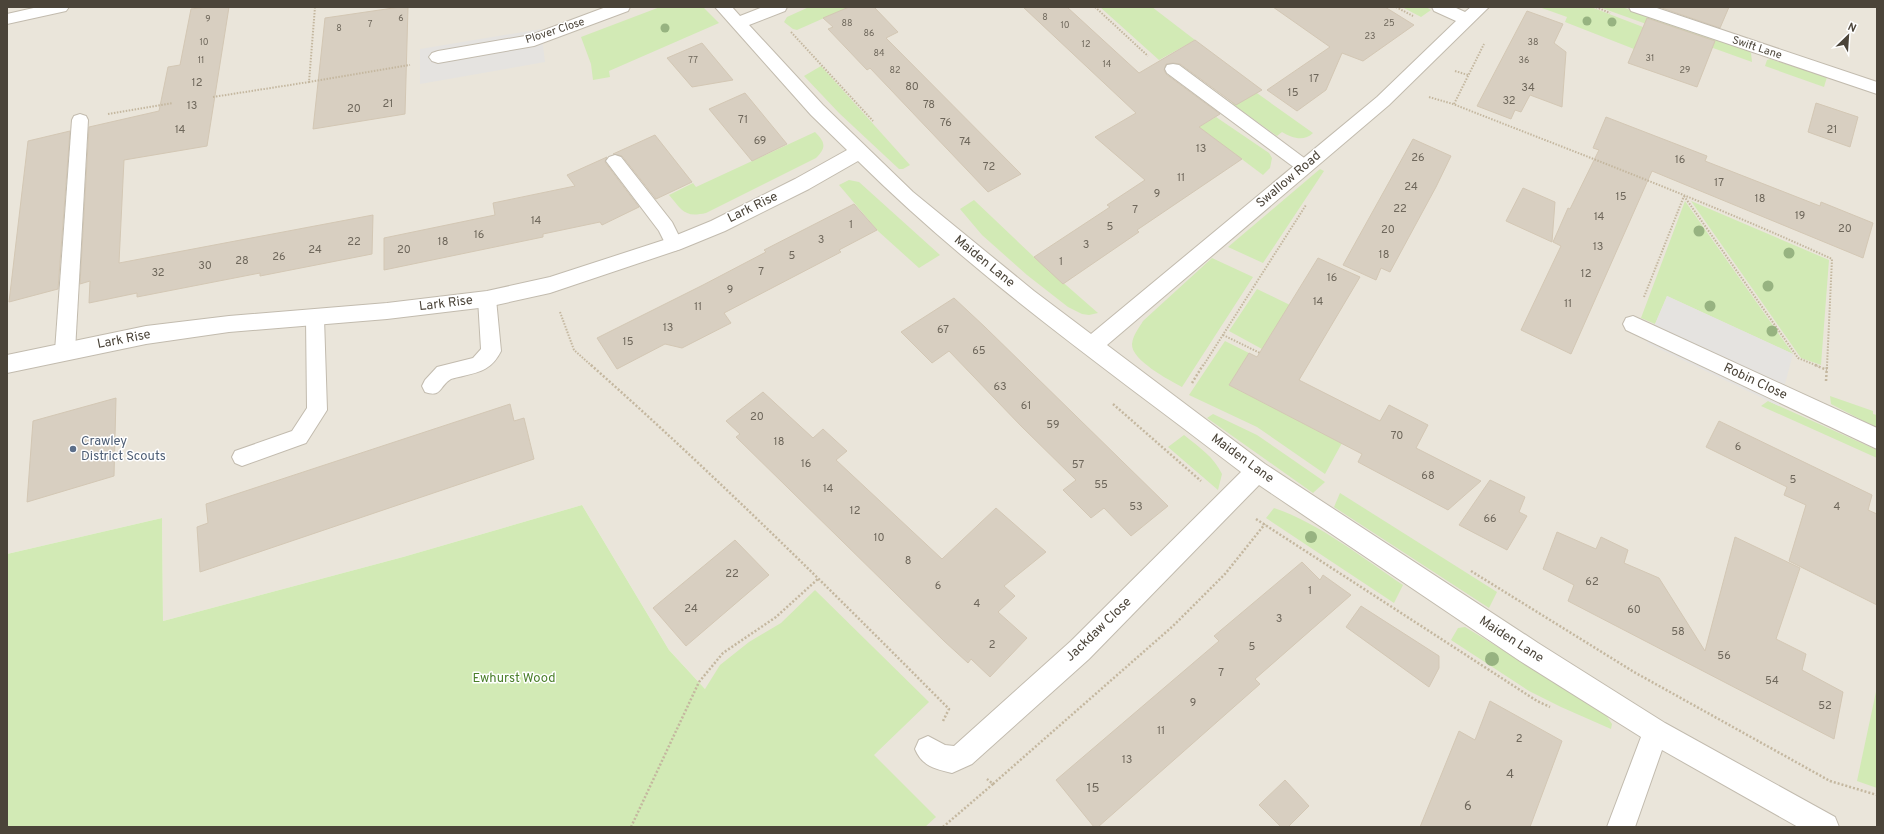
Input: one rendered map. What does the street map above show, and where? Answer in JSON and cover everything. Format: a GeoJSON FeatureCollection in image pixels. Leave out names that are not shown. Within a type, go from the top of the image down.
{"type":"FeatureCollection","features":[{"type":"Feature","properties":{"kind":"street","name":"Plover Close"},"geometry":{"type":"LineString","coordinates":[[438,56],[534,40],[622,7]]}},
{"type":"Feature","properties":{"kind":"street"},"geometry":{"type":"LineString","coordinates":[[730,15],[779,7]]}},
{"type":"Feature","properties":{"kind":"street"},"geometry":{"type":"LineString","coordinates":[[1440,7],[1467,20]]}},
{"type":"Feature","properties":{"kind":"street","name":"Swallow Road"},"geometry":{"type":"LineString","coordinates":[[1091,346],[1383,101],[1480,7]]}},
{"type":"Feature","properties":{"kind":"street","name":"Swift Lane"},"geometry":{"type":"LineString","coordinates":[[1637,7],[1877,88]]}},
{"type":"Feature","properties":{"kind":"street","name":"Maiden Lane"},"geometry":{"type":"LineString","coordinates":[[730,15],[817,110],[858,152],[906,197],[963,245],[1091,346],[1257,471],[1529,652],[1656,732],[1825,827]]}},
{"type":"Feature","properties":{"kind":"street","name":"Lark Rise"},"geometry":{"type":"LineString","coordinates":[[7,364],[146,335],[229,324],[315,318],[487,299],[550,285],[674,244],[761,205],[858,152]]}},
{"type":"Feature","properties":{"kind":"street","name":"Robin Close"},"geometry":{"type":"LineString","coordinates":[[1633,324],[1877,439]]}},
{"type":"Feature","properties":{"kind":"street","name":"Jackdaw Close"},"geometry":{"type":"LineString","coordinates":[[963,755],[1080,650],[1238,492],[1257,471]]}},
{"type":"Feature","properties":{"kind":"street"},"geometry":{"type":"LineString","coordinates":[[1621,827],[1656,732]]}},
{"type":"Feature","properties":{"kind":"street"},"geometry":{"type":"LineString","coordinates":[[928,749],[939,757],[952,760],[963,755]]}},
{"type":"Feature","properties":{"kind":"lane"},"geometry":{"type":"LineString","coordinates":[[7,19],[61,7]]}},
{"type":"Feature","properties":{"kind":"lane"},"geometry":{"type":"LineString","coordinates":[[1173,69],[1305,167]]}},
{"type":"Feature","properties":{"kind":"lane"},"geometry":{"type":"LineString","coordinates":[[65,351],[80,120]]}},
{"type":"Feature","properties":{"kind":"lane"},"geometry":{"type":"LineString","coordinates":[[615,161],[666,227],[674,244]]}},
{"type":"Feature","properties":{"kind":"lane"},"geometry":{"type":"LineString","coordinates":[[432,386],[444,373],[479,364],[491,351],[487,299]]}},
{"type":"Feature","properties":{"kind":"lane"},"geometry":{"type":"LineString","coordinates":[[242,457],[298,437],[317,410],[315,318]]}},
{"type":"Feature","properties":{"kind":"path"},"geometry":{"type":"LineString","coordinates":[[309,82],[316,7]]}},
{"type":"Feature","properties":{"kind":"path"},"geometry":{"type":"LineString","coordinates":[[1095,7],[1156,63],[1173,69]]}},
{"type":"Feature","properties":{"kind":"path"},"geometry":{"type":"LineString","coordinates":[[1454,104],[1485,42]]}},
{"type":"Feature","properties":{"kind":"path"},"geometry":{"type":"LineString","coordinates":[[214,97],[407,66],[438,56]]}},
{"type":"Feature","properties":{"kind":"path"},"geometry":{"type":"LineString","coordinates":[[1424,96],[1454,104],[1684,196],[1832,259],[1824,414]]}},
{"type":"Feature","properties":{"kind":"path"},"geometry":{"type":"LineString","coordinates":[[80,120],[131,109],[173,103]]}},
{"type":"Feature","properties":{"kind":"path"},"geometry":{"type":"LineString","coordinates":[[1684,196],[1798,358],[1827,370]]}},
{"type":"Feature","properties":{"kind":"path"},"geometry":{"type":"LineString","coordinates":[[1191,384],[1308,203]]}},
{"type":"Feature","properties":{"kind":"path"},"geometry":{"type":"LineString","coordinates":[[550,285],[574,350],[673,438],[819,578],[949,709],[928,749]]}},
{"type":"Feature","properties":{"kind":"path"},"geometry":{"type":"LineString","coordinates":[[1223,335],[1260,353]]}},
{"type":"Feature","properties":{"kind":"path"},"geometry":{"type":"LineString","coordinates":[[943,827],[1173,626],[1225,574],[1265,524]]}},
{"type":"Feature","properties":{"kind":"path"},"geometry":{"type":"LineString","coordinates":[[1467,568],[1634,672],[1830,781],[1877,795]]}},
{"type":"Feature","properties":{"kind":"path"},"geometry":{"type":"LineString","coordinates":[[631,827],[699,682],[723,653],[776,617],[819,578]]}},
{"type":"Feature","properties":{"kind":"path"},"geometry":{"type":"LineString","coordinates":[[963,755],[993,784]]}},
{"type":"Feature","properties":{"kind":"shaded area"},"geometry":{"type":"Polygon","coordinates":[[[7,7],[1877,7],[1877,827],[732,827],[705,689],[669,650],[582,505],[403,557],[163,621],[162,518],[7,554],[7,7]]]}},
{"type":"Feature","properties":{"kind":"shaded area"},"geometry":{"type":"Polygon","coordinates":[[[541,29],[545,62],[420,84],[420,49],[541,29]]]}},
{"type":"Feature","properties":{"kind":"shaded area"},"geometry":{"type":"Polygon","coordinates":[[[1667,296],[1793,354],[1779,406],[1647,343],[1667,296]]]}},
{"type":"Feature","properties":{"kind":"green space"},"geometry":{"type":"Polygon","coordinates":[[[660,7],[703,7],[719,23],[609,71],[610,77],[593,80],[591,64],[581,37],[660,7]]]}},
{"type":"Feature","properties":{"kind":"green space"},"geometry":{"type":"Polygon","coordinates":[[[809,7],[849,7],[797,30],[793,29],[784,22],[787,17],[809,7]]]}},
{"type":"Feature","properties":{"kind":"green space"},"geometry":{"type":"Polygon","coordinates":[[[1100,7],[1152,7],[1195,40],[1159,60],[1100,7]]]}},
{"type":"Feature","properties":{"kind":"green space"},"geometry":{"type":"Polygon","coordinates":[[[1402,7],[1426,7],[1431,10],[1421,17],[1402,7]]]}},
{"type":"Feature","properties":{"kind":"green space"},"geometry":{"type":"Polygon","coordinates":[[[1539,7],[1591,7],[1643,27],[1634,49],[1565,22],[1567,17],[1539,7]]]}},
{"type":"Feature","properties":{"kind":"green space"},"geometry":{"type":"Polygon","coordinates":[[[1599,7],[1622,7],[1749,51],[1751,53],[1752,62],[1599,7]]]}},
{"type":"Feature","properties":{"kind":"green space"},"geometry":{"type":"Polygon","coordinates":[[[1770,59],[1827,77],[1824,87],[1765,66],[1767,60],[1770,59]]]}},
{"type":"Feature","properties":{"kind":"green space"},"geometry":{"type":"Polygon","coordinates":[[[821,66],[910,165],[903,169],[899,169],[839,113],[804,76],[821,66]]]}},
{"type":"Feature","properties":{"kind":"green space"},"geometry":{"type":"Polygon","coordinates":[[[1247,86],[1313,133],[1302,138],[1290,136],[1282,132],[1277,136],[1234,105],[1228,98],[1247,86]]]}},
{"type":"Feature","properties":{"kind":"green space"},"geometry":{"type":"Polygon","coordinates":[[[1216,117],[1269,153],[1272,158],[1270,168],[1263,175],[1199,127],[1216,117]]]}},
{"type":"Feature","properties":{"kind":"green space"},"geometry":{"type":"Polygon","coordinates":[[[815,132],[823,142],[822,151],[816,158],[706,213],[693,214],[684,212],[669,195],[693,183],[696,187],[815,132]]]}},
{"type":"Feature","properties":{"kind":"green space"},"geometry":{"type":"Polygon","coordinates":[[[1320,169],[1324,171],[1263,263],[1228,247],[1320,169]]]}},
{"type":"Feature","properties":{"kind":"green space"},"geometry":{"type":"Polygon","coordinates":[[[849,180],[859,182],[940,255],[919,268],[878,231],[839,185],[849,180]]]}},
{"type":"Feature","properties":{"kind":"green space"},"geometry":{"type":"Polygon","coordinates":[[[974,200],[1034,257],[1098,313],[1089,315],[1082,314],[1068,307],[1027,275],[982,235],[960,209],[974,200]]]}},
{"type":"Feature","properties":{"kind":"green space"},"geometry":{"type":"Polygon","coordinates":[[[1685,201],[1793,354],[1667,296],[1655,324],[1641,318],[1685,201]]]}},
{"type":"Feature","properties":{"kind":"green space"},"geometry":{"type":"Polygon","coordinates":[[[1691,201],[1829,260],[1821,365],[1801,358],[1691,201]]]}},
{"type":"Feature","properties":{"kind":"green space"},"geometry":{"type":"Polygon","coordinates":[[[1212,258],[1253,277],[1182,387],[1160,375],[1144,363],[1133,350],[1132,344],[1136,332],[1143,321],[1212,258]]]}},
{"type":"Feature","properties":{"kind":"green space"},"geometry":{"type":"Polygon","coordinates":[[[1257,289],[1290,305],[1262,349],[1229,331],[1257,289]]]}},
{"type":"Feature","properties":{"kind":"green space"},"geometry":{"type":"Polygon","coordinates":[[[1225,341],[1249,353],[1229,385],[1342,443],[1325,474],[1257,427],[1189,395],[1225,341]]]}},
{"type":"Feature","properties":{"kind":"green space"},"geometry":{"type":"Polygon","coordinates":[[[1830,396],[1873,411],[1873,414],[1877,415],[1877,428],[1831,404],[1830,396]]]}},
{"type":"Feature","properties":{"kind":"green space"},"geometry":{"type":"Polygon","coordinates":[[[1768,401],[1877,450],[1877,458],[1761,406],[1768,401]]]}},
{"type":"Feature","properties":{"kind":"green space"},"geometry":{"type":"Polygon","coordinates":[[[1213,414],[1257,435],[1325,482],[1313,493],[1207,418],[1213,414]]]}},
{"type":"Feature","properties":{"kind":"green space"},"geometry":{"type":"Polygon","coordinates":[[[1184,435],[1206,453],[1219,468],[1222,474],[1218,490],[1168,447],[1184,435]]]}},
{"type":"Feature","properties":{"kind":"green space"},"geometry":{"type":"Polygon","coordinates":[[[1340,493],[1497,592],[1489,608],[1334,507],[1340,493]]]}},
{"type":"Feature","properties":{"kind":"green space","name":"Ewhurst Wood"},"geometry":{"type":"Polygon","coordinates":[[[582,505],[669,650],[705,689],[720,665],[749,642],[781,623],[815,590],[929,702],[874,755],[936,817],[925,827],[7,827],[7,554],[162,518],[163,621],[403,557],[582,505]]]}},
{"type":"Feature","properties":{"kind":"green space"},"geometry":{"type":"Polygon","coordinates":[[[1274,508],[1324,532],[1403,585],[1394,603],[1266,518],[1274,508]]]}},
{"type":"Feature","properties":{"kind":"green space"},"geometry":{"type":"Polygon","coordinates":[[[1465,627],[1590,703],[1606,715],[1612,724],[1611,729],[1529,691],[1451,640],[1458,628],[1465,627]]]}},
{"type":"Feature","properties":{"kind":"green space"},"geometry":{"type":"Polygon","coordinates":[[[1877,687],[1877,788],[1857,781],[1877,687]]]}},
{"type":"Feature","properties":{"kind":"building"},"geometry":{"type":"Polygon","coordinates":[[[229,7],[207,146],[124,160],[119,263],[373,215],[372,254],[260,276],[260,273],[137,297],[137,293],[89,303],[90,281],[80,284],[89,127],[159,111],[168,67],[180,65],[191,9],[229,7]]]}},
{"type":"Feature","properties":{"kind":"building"},"geometry":{"type":"Polygon","coordinates":[[[408,7],[405,114],[313,129],[325,18],[408,7]]]}},
{"type":"Feature","properties":{"kind":"building"},"geometry":{"type":"Polygon","coordinates":[[[849,7],[874,7],[898,32],[886,38],[1021,174],[988,192],[870,68],[867,70],[828,29],[833,27],[823,18],[849,7]]]}},
{"type":"Feature","properties":{"kind":"building"},"geometry":{"type":"Polygon","coordinates":[[[1023,7],[1067,7],[1139,73],[1195,40],[1262,90],[1236,105],[1180,64],[1166,64],[1164,70],[1166,74],[1220,114],[1199,127],[1242,159],[1137,230],[1139,232],[1063,284],[1034,257],[1110,207],[1107,205],[1145,180],[1095,137],[1136,113],[1023,7]]]}},
{"type":"Feature","properties":{"kind":"building"},"geometry":{"type":"Polygon","coordinates":[[[1273,7],[1385,7],[1414,25],[1363,61],[1342,53],[1326,90],[1297,111],[1267,90],[1330,47],[1273,7]]]}},
{"type":"Feature","properties":{"kind":"building"},"geometry":{"type":"Polygon","coordinates":[[[1659,7],[1729,7],[1720,28],[1659,7]]]}},
{"type":"Feature","properties":{"kind":"building"},"geometry":{"type":"Polygon","coordinates":[[[1527,11],[1563,24],[1554,43],[1566,52],[1562,107],[1530,95],[1521,112],[1515,110],[1511,119],[1477,106],[1527,11]]]}},
{"type":"Feature","properties":{"kind":"building"},"geometry":{"type":"Polygon","coordinates":[[[1647,18],[1715,41],[1697,87],[1628,63],[1647,18]]]}},
{"type":"Feature","properties":{"kind":"building"},"geometry":{"type":"Polygon","coordinates":[[[702,43],[733,80],[692,87],[667,58],[702,43]]]}},
{"type":"Feature","properties":{"kind":"building"},"geometry":{"type":"Polygon","coordinates":[[[745,93],[787,144],[752,161],[709,109],[745,93]]]}},
{"type":"Feature","properties":{"kind":"building"},"geometry":{"type":"Polygon","coordinates":[[[1816,103],[1858,117],[1850,147],[1808,132],[1816,103]]]}},
{"type":"Feature","properties":{"kind":"building"},"geometry":{"type":"Polygon","coordinates":[[[1606,117],[1707,156],[1705,161],[1820,206],[1821,202],[1873,223],[1863,258],[1652,171],[1571,354],[1521,330],[1561,246],[1553,242],[1568,208],[1570,209],[1599,150],[1593,148],[1606,117]]]}},
{"type":"Feature","properties":{"kind":"building"},"geometry":{"type":"Polygon","coordinates":[[[70,131],[58,289],[9,302],[28,141],[70,131]]]}},
{"type":"Feature","properties":{"kind":"building"},"geometry":{"type":"Polygon","coordinates":[[[655,135],[692,182],[656,199],[622,156],[613,154],[655,135]]]}},
{"type":"Feature","properties":{"kind":"building"},"geometry":{"type":"Polygon","coordinates":[[[1413,139],[1451,156],[1390,272],[1381,268],[1376,280],[1343,265],[1413,139]]]}},
{"type":"Feature","properties":{"kind":"building"},"geometry":{"type":"Polygon","coordinates":[[[607,157],[605,162],[639,207],[602,225],[600,222],[543,234],[543,237],[384,270],[384,238],[495,215],[493,203],[575,186],[567,175],[607,157]]]}},
{"type":"Feature","properties":{"kind":"building"},"geometry":{"type":"Polygon","coordinates":[[[1523,188],[1555,202],[1552,242],[1506,221],[1523,188]]]}},
{"type":"Feature","properties":{"kind":"building"},"geometry":{"type":"Polygon","coordinates":[[[854,204],[877,230],[839,250],[841,252],[724,313],[731,323],[682,348],[665,344],[617,369],[597,338],[703,285],[766,252],[764,250],[854,204]]]}},
{"type":"Feature","properties":{"kind":"building"},"geometry":{"type":"Polygon","coordinates":[[[1318,258],[1360,277],[1299,380],[1380,421],[1389,405],[1428,425],[1416,448],[1481,481],[1448,510],[1358,462],[1362,454],[1229,385],[1249,353],[1257,357],[1318,258]]]}},
{"type":"Feature","properties":{"kind":"building"},"geometry":{"type":"Polygon","coordinates":[[[954,298],[1168,506],[1131,536],[1104,508],[1091,518],[1063,490],[1076,480],[1021,426],[949,351],[932,363],[901,332],[954,298]]]}},
{"type":"Feature","properties":{"kind":"building"},"geometry":{"type":"Polygon","coordinates":[[[763,392],[813,438],[823,429],[847,451],[836,460],[942,559],[996,508],[1046,552],[1004,586],[1015,596],[998,612],[1027,638],[990,677],[971,659],[968,663],[944,641],[736,437],[740,434],[726,421],[763,392]]]}},
{"type":"Feature","properties":{"kind":"building","name":"Crawley District Scouts"},"geometry":{"type":"Polygon","coordinates":[[[116,398],[114,476],[27,502],[33,421],[116,398]]]}},
{"type":"Feature","properties":{"kind":"building"},"geometry":{"type":"Polygon","coordinates":[[[510,404],[514,421],[524,418],[534,459],[200,572],[197,527],[208,523],[206,504],[510,404]]]}},
{"type":"Feature","properties":{"kind":"building"},"geometry":{"type":"Polygon","coordinates":[[[1719,421],[1872,495],[1868,510],[1877,514],[1877,605],[1789,561],[1806,505],[1784,495],[1787,487],[1706,447],[1719,421]]]}},
{"type":"Feature","properties":{"kind":"building"},"geometry":{"type":"Polygon","coordinates":[[[1490,480],[1525,497],[1519,512],[1527,516],[1507,550],[1459,525],[1490,480]]]}},
{"type":"Feature","properties":{"kind":"building"},"geometry":{"type":"Polygon","coordinates":[[[1557,532],[1596,549],[1601,537],[1628,550],[1624,563],[1659,578],[1705,651],[1735,537],[1800,568],[1776,639],[1806,654],[1802,670],[1843,692],[1834,739],[1568,601],[1574,585],[1543,569],[1557,532]]]}},
{"type":"Feature","properties":{"kind":"building"},"geometry":{"type":"Polygon","coordinates":[[[735,540],[769,575],[686,646],[653,608],[735,540]]]}},
{"type":"Feature","properties":{"kind":"building"},"geometry":{"type":"Polygon","coordinates":[[[1302,562],[1320,580],[1323,575],[1351,595],[1255,679],[1260,684],[1098,827],[1094,827],[1056,780],[1219,641],[1214,636],[1302,562]]]}},
{"type":"Feature","properties":{"kind":"building"},"geometry":{"type":"Polygon","coordinates":[[[1361,606],[1439,656],[1439,668],[1429,687],[1346,627],[1361,606]]]}},
{"type":"Feature","properties":{"kind":"building"},"geometry":{"type":"Polygon","coordinates":[[[1490,701],[1562,741],[1530,827],[1420,827],[1459,731],[1475,740],[1490,701]]]}},
{"type":"Feature","properties":{"kind":"building"},"geometry":{"type":"Polygon","coordinates":[[[1285,780],[1309,806],[1288,827],[1281,827],[1259,805],[1285,780]]]}},
{"type":"Feature","properties":{"kind":"place","name":"Crawley District Scouts"},"geometry":{"type":"Point","coordinates":[73,449]}}]}
